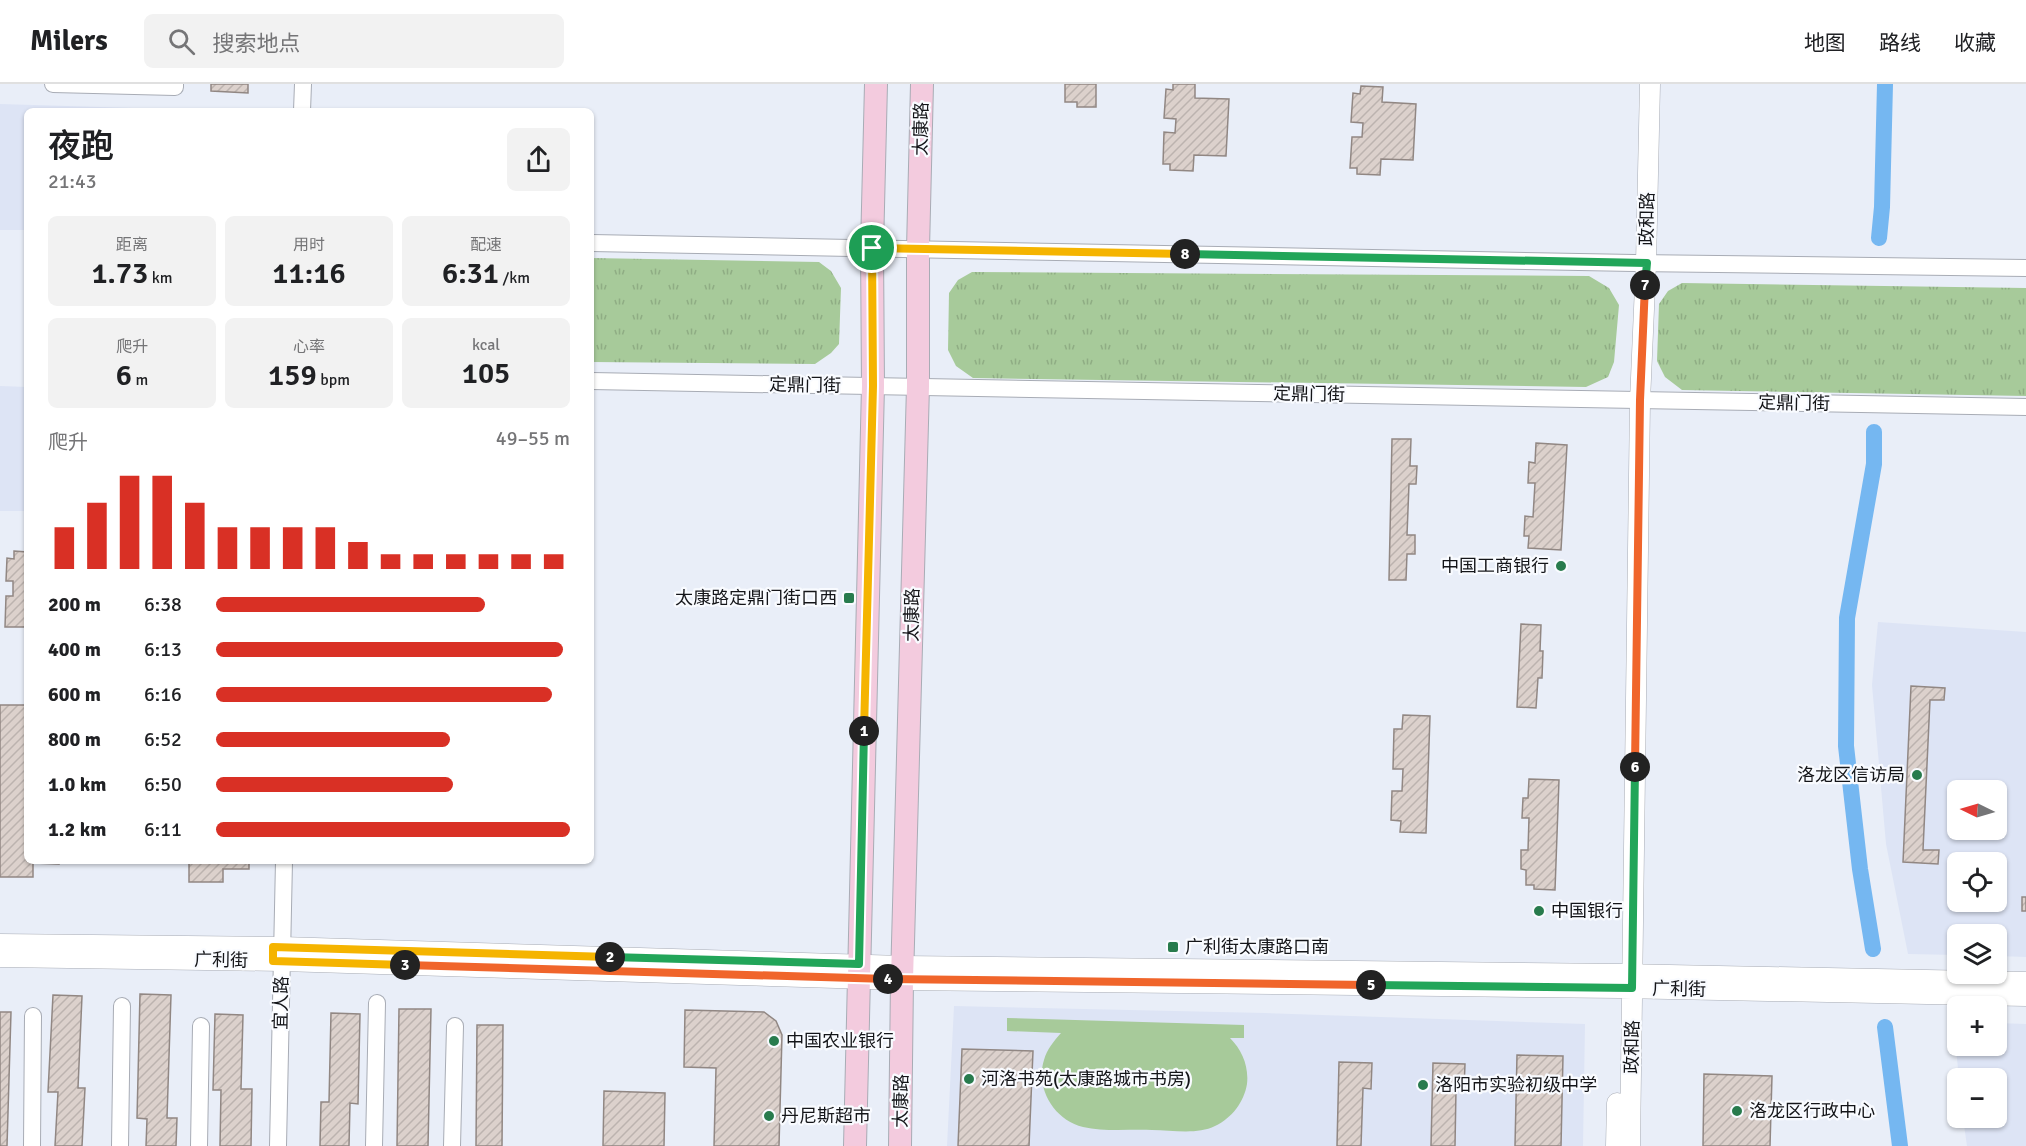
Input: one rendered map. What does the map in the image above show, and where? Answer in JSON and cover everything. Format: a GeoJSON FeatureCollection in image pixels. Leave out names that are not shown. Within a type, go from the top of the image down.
{"type":"FeatureCollection","features":[{"type":"Feature","properties":{"kind":"main road"},"geometry":{"type":"LineString","coordinates":[[855,1146],[873,386],[872,248],[876,84]]}},
{"type":"Feature","properties":{"kind":"main road","name":"太康路"},"geometry":{"type":"LineString","coordinates":[[900,1146],[902,973],[918,386],[918,249],[922,84]]}},
{"type":"Feature","properties":{"kind":"street"},"geometry":{"type":"LineString","coordinates":[[53,84],[175,87],[176,84]]}},
{"type":"Feature","properties":{"kind":"street"},"geometry":{"type":"LineString","coordinates":[[291,108],[292,84]]}},
{"type":"Feature","properties":{"kind":"street"},"geometry":{"type":"LineString","coordinates":[[302,108],[303,84]]}},
{"type":"Feature","properties":{"kind":"street","name":"政和路"},"geometry":{"type":"LineString","coordinates":[[1637,84],[1640,263]]}},
{"type":"Feature","properties":{"kind":"street","name":"政和路"},"geometry":{"type":"LineString","coordinates":[[1630,1146],[1626,981],[1634,400],[1650,84]]}},
{"type":"Feature","properties":{"kind":"street"},"geometry":{"type":"LineString","coordinates":[[594,243],[2026,268]]}},
{"type":"Feature","properties":{"kind":"street","name":"定鼎门街"},"geometry":{"type":"LineString","coordinates":[[594,381],[2026,407]]}},
{"type":"Feature","properties":{"kind":"street","name":"宜人路"},"geometry":{"type":"LineString","coordinates":[[275,864],[278,1146]]}},
{"type":"Feature","properties":{"kind":"street","name":"宜人路"},"geometry":{"type":"LineString","coordinates":[[269,1146],[277,954],[284,864]]}},
{"type":"Feature","properties":{"kind":"street","name":"广利街"},"geometry":{"type":"LineString","coordinates":[[0,944],[902,973],[1626,981],[2026,982]]}},
{"type":"Feature","properties":{"kind":"street","name":"广利街"},"geometry":{"type":"LineString","coordinates":[[0,957],[277,954]]}},
{"type":"Feature","properties":{"kind":"street","name":"政和路"},"geometry":{"type":"LineString","coordinates":[[1616,1146],[1626,981]]}},
{"type":"Feature","properties":{"kind":"street","name":"广利街"},"geometry":{"type":"LineString","coordinates":[[1626,981],[2026,996]]}},
{"type":"Feature","properties":{"kind":"street"},"geometry":{"type":"LineString","coordinates":[[374,1146],[377,1003]]}},
{"type":"Feature","properties":{"kind":"street"},"geometry":{"type":"LineString","coordinates":[[120,1146],[122,1006]]}},
{"type":"Feature","properties":{"kind":"street"},"geometry":{"type":"LineString","coordinates":[[32,1146],[33,1016]]}},
{"type":"Feature","properties":{"kind":"street"},"geometry":{"type":"LineString","coordinates":[[199,1146],[201,1026]]}},
{"type":"Feature","properties":{"kind":"street"},"geometry":{"type":"LineString","coordinates":[[452,1146],[455,1026]]}},
{"type":"Feature","properties":{"kind":"shaded area"},"geometry":{"type":"Polygon","coordinates":[[[0,104],[133,108],[24,108],[24,230],[0,230],[0,104]]]}},
{"type":"Feature","properties":{"kind":"shaded area"},"geometry":{"type":"Polygon","coordinates":[[[0,386],[24,387],[24,511],[0,511],[0,386]]]}},
{"type":"Feature","properties":{"kind":"shaded area"},"geometry":{"type":"Polygon","coordinates":[[[1878,622],[2026,632],[2026,957],[2007,956],[2007,924],[1947,924],[1947,955],[1908,954],[1886,844],[1872,685],[1878,622]]]}},
{"type":"Feature","properties":{"kind":"shaded area"},"geometry":{"type":"Polygon","coordinates":[[[954,1006],[1265,1013],[1585,1024],[1583,1146],[947,1146],[954,1006]]]}},
{"type":"Feature","properties":{"kind":"shaded area"},"geometry":{"type":"Polygon","coordinates":[[[2007,1023],[2026,1024],[2026,1146],[1967,1146],[1964,1128],[2007,1128],[2007,1068],[1958,1068],[1957,1056],[2007,1056],[2007,1023]]]}},
{"type":"Feature","properties":{"kind":"green space"},"geometry":{"type":"Polygon","coordinates":[[[594,258],[819,262],[831,271],[841,288],[839,344],[815,364],[594,362],[594,258]]]}},
{"type":"Feature","properties":{"kind":"green space"},"geometry":{"type":"Polygon","coordinates":[[[972,272],[1589,276],[1609,288],[1619,305],[1614,362],[1608,377],[1586,387],[973,378],[956,366],[948,350],[949,293],[958,280],[972,272]]]}},
{"type":"Feature","properties":{"kind":"green space"},"geometry":{"type":"Polygon","coordinates":[[[1682,283],[2026,288],[2026,396],[1682,390],[1665,377],[1657,361],[1659,304],[1668,291],[1682,283]]]}},
{"type":"Feature","properties":{"kind":"green space"},"geometry":{"type":"Polygon","coordinates":[[[1007,1018],[1244,1025],[1244,1038],[1230,1038],[1241,1053],[1246,1065],[1245,1091],[1232,1114],[1221,1123],[1208,1129],[1109,1130],[1083,1127],[1063,1118],[1049,1101],[1042,1081],[1045,1056],[1061,1033],[1007,1031],[1007,1018]]]}},
{"type":"Feature","properties":{"kind":"building"},"geometry":{"type":"Polygon","coordinates":[[[211,84],[248,84],[248,93],[211,91],[211,84]]]}},
{"type":"Feature","properties":{"kind":"building"},"geometry":{"type":"Polygon","coordinates":[[[1065,84],[1096,84],[1096,107],[1077,107],[1077,102],[1065,102],[1065,84]]]}},
{"type":"Feature","properties":{"kind":"building"},"geometry":{"type":"Polygon","coordinates":[[[1173,84],[1195,84],[1195,98],[1229,99],[1226,156],[1194,155],[1193,171],[1170,170],[1170,164],[1163,164],[1164,132],[1175,133],[1176,119],[1164,118],[1166,89],[1173,90],[1173,84]]]}},
{"type":"Feature","properties":{"kind":"building"},"geometry":{"type":"Polygon","coordinates":[[[1361,86],[1383,87],[1382,102],[1416,104],[1413,160],[1381,159],[1380,175],[1357,174],[1357,168],[1350,168],[1352,137],[1362,137],[1363,123],[1351,122],[1353,93],[1360,94],[1361,86]]]}},
{"type":"Feature","properties":{"kind":"building"},"geometry":{"type":"Polygon","coordinates":[[[1392,439],[1411,439],[1410,466],[1417,466],[1416,484],[1409,484],[1407,535],[1415,535],[1415,554],[1407,554],[1406,580],[1389,580],[1392,439]]]}},
{"type":"Feature","properties":{"kind":"building"},"geometry":{"type":"Polygon","coordinates":[[[1536,443],[1567,445],[1561,550],[1528,548],[1529,536],[1524,536],[1525,516],[1533,517],[1535,483],[1528,483],[1529,462],[1535,463],[1536,443]]]}},
{"type":"Feature","properties":{"kind":"building"},"geometry":{"type":"Polygon","coordinates":[[[14,551],[24,552],[24,627],[5,627],[6,596],[13,596],[13,581],[6,581],[7,558],[14,559],[14,551]]]}},
{"type":"Feature","properties":{"kind":"building"},"geometry":{"type":"Polygon","coordinates":[[[1521,624],[1541,625],[1542,678],[1538,678],[1536,708],[1517,707],[1521,624]]]}},
{"type":"Feature","properties":{"kind":"building","name":"洛龙区信访局"},"geometry":{"type":"Polygon","coordinates":[[[1911,686],[1945,688],[1944,700],[1930,700],[1923,850],[1939,850],[1938,864],[1903,862],[1911,686]]]}},
{"type":"Feature","properties":{"kind":"building"},"geometry":{"type":"Polygon","coordinates":[[[0,705],[24,705],[24,864],[33,864],[33,877],[0,877],[0,705]]]}},
{"type":"Feature","properties":{"kind":"building"},"geometry":{"type":"Polygon","coordinates":[[[1403,715],[1430,716],[1426,833],[1400,832],[1401,821],[1391,820],[1392,791],[1402,791],[1403,769],[1393,769],[1394,729],[1402,729],[1403,715]]]}},
{"type":"Feature","properties":{"kind":"building"},"geometry":{"type":"Polygon","coordinates":[[[1529,779],[1559,780],[1555,890],[1534,889],[1534,885],[1526,885],[1526,870],[1521,869],[1521,850],[1528,850],[1529,818],[1522,818],[1523,798],[1528,798],[1529,779]]]}},
{"type":"Feature","properties":{"kind":"building"},"geometry":{"type":"Polygon","coordinates":[[[189,864],[249,864],[249,869],[223,869],[223,882],[189,882],[189,864]]]}},
{"type":"Feature","properties":{"kind":"building"},"geometry":{"type":"Polygon","coordinates":[[[2022,897],[2026,897],[2026,911],[2022,911],[2022,897]]]}},
{"type":"Feature","properties":{"kind":"building"},"geometry":{"type":"Polygon","coordinates":[[[140,994],[171,995],[167,1118],[177,1118],[176,1146],[146,1146],[147,1119],[137,1118],[140,994]]]}},
{"type":"Feature","properties":{"kind":"building"},"geometry":{"type":"Polygon","coordinates":[[[53,995],[82,996],[78,1088],[85,1088],[82,1146],[55,1146],[58,1092],[48,1092],[53,995]]]}},
{"type":"Feature","properties":{"kind":"building"},"geometry":{"type":"Polygon","coordinates":[[[399,1009],[431,1009],[428,1146],[397,1146],[399,1009]]]}},
{"type":"Feature","properties":{"kind":"building"},"geometry":{"type":"Polygon","coordinates":[[[685,1010],[764,1012],[776,1021],[782,1035],[779,1146],[714,1146],[716,1068],[684,1067],[685,1010]]]}},
{"type":"Feature","properties":{"kind":"building"},"geometry":{"type":"Polygon","coordinates":[[[0,1012],[11,1012],[7,1146],[0,1146],[0,1012]]]}},
{"type":"Feature","properties":{"kind":"building"},"geometry":{"type":"Polygon","coordinates":[[[331,1013],[360,1014],[358,1104],[350,1103],[349,1146],[320,1146],[321,1102],[329,1102],[331,1013]]]}},
{"type":"Feature","properties":{"kind":"building"},"geometry":{"type":"Polygon","coordinates":[[[215,1014],[243,1015],[241,1089],[252,1089],[251,1146],[220,1146],[221,1090],[213,1090],[215,1014]]]}},
{"type":"Feature","properties":{"kind":"building"},"geometry":{"type":"Polygon","coordinates":[[[477,1025],[503,1025],[502,1146],[476,1146],[477,1025]]]}},
{"type":"Feature","properties":{"kind":"building"},"geometry":{"type":"Polygon","coordinates":[[[962,1049],[1033,1051],[1029,1146],[958,1146],[962,1049]]]}},
{"type":"Feature","properties":{"kind":"building"},"geometry":{"type":"Polygon","coordinates":[[[1517,1055],[1563,1056],[1561,1146],[1515,1146],[1517,1055]]]}},
{"type":"Feature","properties":{"kind":"building"},"geometry":{"type":"Polygon","coordinates":[[[1339,1062],[1372,1063],[1371,1089],[1363,1088],[1361,1146],[1337,1146],[1339,1062]]]}},
{"type":"Feature","properties":{"kind":"building"},"geometry":{"type":"Polygon","coordinates":[[[1433,1063],[1465,1064],[1464,1089],[1456,1089],[1455,1146],[1431,1146],[1433,1063]]]}},
{"type":"Feature","properties":{"kind":"building","name":"洛龙区行政中心"},"geometry":{"type":"Polygon","coordinates":[[[1704,1074],[1772,1076],[1770,1146],[1703,1146],[1704,1074]]]}},
{"type":"Feature","properties":{"kind":"building"},"geometry":{"type":"Polygon","coordinates":[[[604,1091],[665,1093],[664,1146],[603,1146],[604,1091]]]}},
{"type":"Feature","properties":{"kind":"waterway"},"geometry":{"type":"LineString","coordinates":[[1879,238],[1885,84]]}},
{"type":"Feature","properties":{"kind":"waterway"},"geometry":{"type":"LineString","coordinates":[[1873,949],[1860,869],[1846,746],[1847,618],[1874,464],[1874,432]]}},
{"type":"Feature","properties":{"kind":"waterway"},"geometry":{"type":"LineString","coordinates":[[1885,1027],[1900,1146]]}},
{"type":"Feature","properties":{"kind":"place","name":"中国工商银行"},"geometry":{"type":"Point","coordinates":[1561,566]}},
{"type":"Feature","properties":{"kind":"place","name":"太康路定鼎门街口西"},"geometry":{"type":"Point","coordinates":[849,598]}},
{"type":"Feature","properties":{"kind":"place","name":"洛龙区信访局"},"geometry":{"type":"Point","coordinates":[1917,775]}},
{"type":"Feature","properties":{"kind":"place","name":"中国银行"},"geometry":{"type":"Point","coordinates":[1539,911]}},
{"type":"Feature","properties":{"kind":"place","name":"广利街太康路口南"},"geometry":{"type":"Point","coordinates":[1173,947]}},
{"type":"Feature","properties":{"kind":"place","name":"中国农业银行"},"geometry":{"type":"Point","coordinates":[774,1041]}},
{"type":"Feature","properties":{"kind":"place","name":"河洛书苑(太康路城市书房)"},"geometry":{"type":"Point","coordinates":[969,1079]}},
{"type":"Feature","properties":{"kind":"place","name":"洛阳市实验初级中学"},"geometry":{"type":"Point","coordinates":[1423,1085]}},
{"type":"Feature","properties":{"kind":"place","name":"洛龙区行政中心"},"geometry":{"type":"Point","coordinates":[1737,1111]}},
{"type":"Feature","properties":{"kind":"place","name":"丹尼斯超市"},"geometry":{"type":"Point","coordinates":[769,1116]}},
{"type":"Feature","properties":{"kind":"route"},"geometry":{"type":"LineString","coordinates":[[872,248],[1647,263],[1640,400],[1632,988],[902,980],[273,961],[273,947],[859,964],[873,386],[872,248]]}}]}
